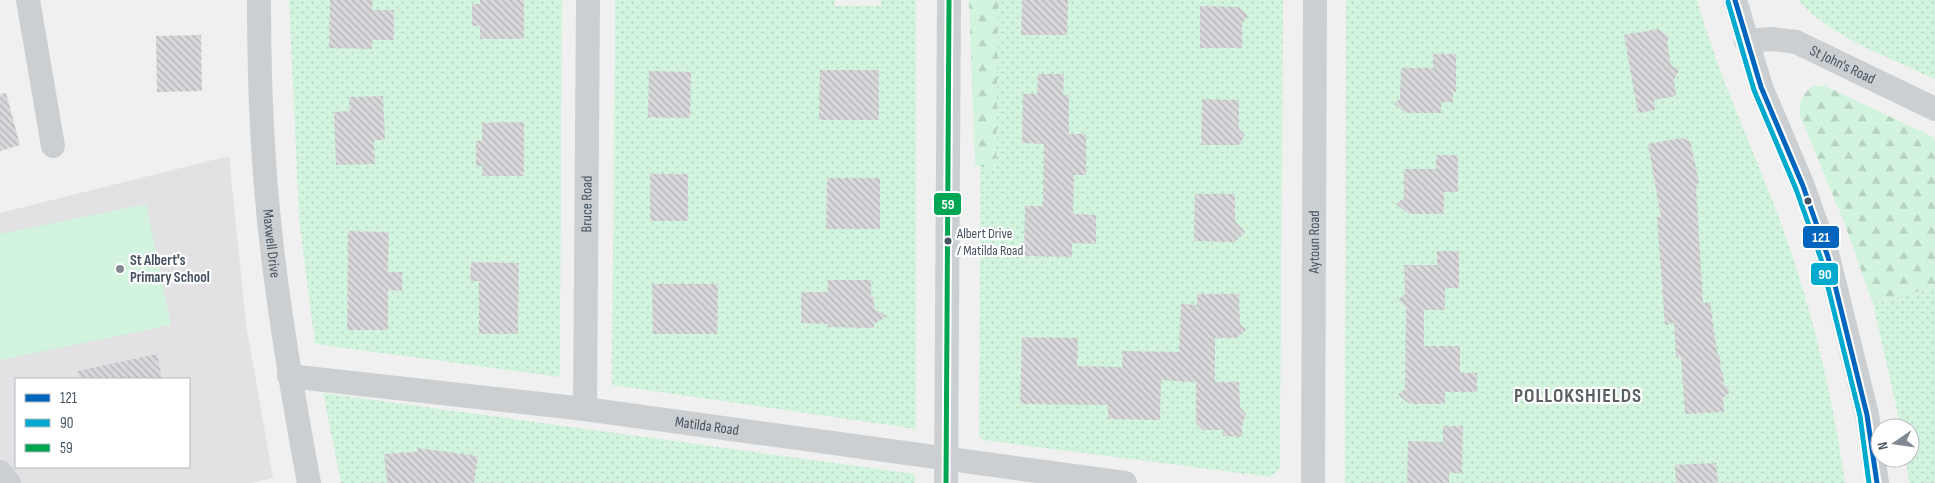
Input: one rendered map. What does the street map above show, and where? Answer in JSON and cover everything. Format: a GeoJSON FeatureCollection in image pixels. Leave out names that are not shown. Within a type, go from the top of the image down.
{"type":"FeatureCollection","features":[{"type":"Feature","properties":{"kind":"street"},"geometry":{"type":"LineString","coordinates":[[28,0],[53,146]]}},
{"type":"Feature","properties":{"kind":"street","name":"Maxwell Drive"},"geometry":{"type":"LineString","coordinates":[[259,0],[259,91],[271,238],[289,376],[309,483]]}},
{"type":"Feature","properties":{"kind":"street","name":"Bruce Road"},"geometry":{"type":"LineString","coordinates":[[585,409],[588,0]]}},
{"type":"Feature","properties":{"kind":"street"},"geometry":{"type":"LineString","coordinates":[[946,483],[949,0]]}},
{"type":"Feature","properties":{"kind":"street","name":"Aytoun Road"},"geometry":{"type":"LineString","coordinates":[[1313,483],[1315,0]]}},
{"type":"Feature","properties":{"kind":"street"},"geometry":{"type":"LineString","coordinates":[[1735,0],[1761,86],[1803,186],[1828,257],[1867,415],[1877,483]]}},
{"type":"Feature","properties":{"kind":"street","name":"St John's Road"},"geometry":{"type":"LineString","coordinates":[[1746,41],[1772,40],[1796,42],[1935,109]]}},
{"type":"Feature","properties":{"kind":"street","name":"Matilda Road"},"geometry":{"type":"LineString","coordinates":[[289,376],[585,409],[1125,483]]}},
{"type":"Feature","properties":{"kind":"street"},"geometry":{"type":"LineString","coordinates":[[0,472],[9,483]]}},
{"type":"Feature","properties":{"kind":"shaded area","name":"St Albert's Primary School"},"geometry":{"type":"Polygon","coordinates":[[[229,156],[246,324],[273,478],[251,483],[0,483],[0,213],[229,156]]]}},
{"type":"Feature","properties":{"kind":"green space"},"geometry":{"type":"Polygon","coordinates":[[[289,0],[562,0],[560,377],[315,344],[299,218],[289,0]],[[348,231],[347,330],[387,330],[388,290],[402,291],[388,272],[389,232],[348,231]],[[471,262],[470,281],[479,281],[479,334],[518,334],[519,263],[471,262]]]}},
{"type":"Feature","properties":{"kind":"green space"},"geometry":{"type":"Polygon","coordinates":[[[615,0],[835,0],[835,6],[881,6],[881,0],[916,0],[916,429],[612,385],[615,0]]]}},
{"type":"Feature","properties":{"kind":"green space"},"geometry":{"type":"Polygon","coordinates":[[[969,0],[998,0],[996,171],[975,165],[969,0]]]}},
{"type":"Feature","properties":{"kind":"green space"},"geometry":{"type":"Polygon","coordinates":[[[981,0],[1283,0],[1280,468],[1270,477],[983,440],[979,437],[981,0]]]}},
{"type":"Feature","properties":{"kind":"green space"},"geometry":{"type":"Polygon","coordinates":[[[1346,0],[1697,0],[1726,86],[1782,226],[1803,289],[1828,385],[1845,483],[1345,483],[1346,0]]]}},
{"type":"Feature","properties":{"kind":"green space"},"geometry":{"type":"Polygon","coordinates":[[[1798,0],[1935,0],[1935,79],[1862,46],[1828,26],[1798,0]]]}},
{"type":"Feature","properties":{"kind":"green space"},"geometry":{"type":"Polygon","coordinates":[[[1812,86],[1825,86],[1935,138],[1935,287],[1873,304],[1844,222],[1800,116],[1802,100],[1812,86]]]}},
{"type":"Feature","properties":{"kind":"green space"},"geometry":{"type":"Polygon","coordinates":[[[146,204],[171,325],[0,360],[0,234],[146,204]]]}},
{"type":"Feature","properties":{"kind":"green space"},"geometry":{"type":"Polygon","coordinates":[[[1935,287],[1935,483],[1909,483],[1907,468],[1920,468],[1920,418],[1899,418],[1873,304],[1935,287]]]}},
{"type":"Feature","properties":{"kind":"green space"},"geometry":{"type":"Polygon","coordinates":[[[323,393],[915,474],[915,483],[474,483],[478,456],[425,451],[422,448],[418,448],[416,452],[385,454],[387,483],[341,483],[323,393]]]}},
{"type":"Feature","properties":{"kind":"building"},"geometry":{"type":"Polygon","coordinates":[[[330,0],[373,0],[372,10],[394,10],[394,40],[372,40],[372,49],[329,48],[330,0]]]}},
{"type":"Feature","properties":{"kind":"building"},"geometry":{"type":"Polygon","coordinates":[[[480,0],[524,0],[524,39],[480,39],[480,26],[472,26],[472,4],[480,4],[480,0]]]}},
{"type":"Feature","properties":{"kind":"building"},"geometry":{"type":"Polygon","coordinates":[[[1022,0],[1068,0],[1067,35],[1021,35],[1022,0]]]}},
{"type":"Feature","properties":{"kind":"building"},"geometry":{"type":"Polygon","coordinates":[[[1200,6],[1239,7],[1248,16],[1242,23],[1242,48],[1200,48],[1200,6]]]}},
{"type":"Feature","properties":{"kind":"building"},"geometry":{"type":"Polygon","coordinates":[[[1658,29],[1670,37],[1667,42],[1671,65],[1679,71],[1674,79],[1676,96],[1654,100],[1655,110],[1638,113],[1624,35],[1658,29]]]}},
{"type":"Feature","properties":{"kind":"building"},"geometry":{"type":"Polygon","coordinates":[[[201,35],[202,91],[157,92],[156,36],[201,35]]]}},
{"type":"Feature","properties":{"kind":"building"},"geometry":{"type":"Polygon","coordinates":[[[1433,54],[1456,54],[1456,92],[1453,92],[1453,102],[1441,102],[1441,113],[1406,113],[1394,104],[1400,99],[1401,68],[1433,68],[1433,54]]]}},
{"type":"Feature","properties":{"kind":"building"},"geometry":{"type":"Polygon","coordinates":[[[820,70],[879,70],[879,120],[819,120],[820,70]]]}},
{"type":"Feature","properties":{"kind":"building"},"geometry":{"type":"Polygon","coordinates":[[[649,71],[691,72],[690,118],[648,117],[649,71]]]}},
{"type":"Feature","properties":{"kind":"building"},"geometry":{"type":"Polygon","coordinates":[[[1038,74],[1064,74],[1063,95],[1069,95],[1069,134],[1086,134],[1086,175],[1074,175],[1073,214],[1096,215],[1096,244],[1072,243],[1072,257],[1024,256],[1025,206],[1043,206],[1044,144],[1022,143],[1023,94],[1037,94],[1038,74]]]}},
{"type":"Feature","properties":{"kind":"building"},"geometry":{"type":"Polygon","coordinates":[[[6,93],[20,145],[0,151],[0,94],[6,93]]]}},
{"type":"Feature","properties":{"kind":"building"},"geometry":{"type":"Polygon","coordinates":[[[383,96],[385,140],[374,140],[375,164],[336,165],[334,112],[350,111],[349,97],[383,96]]]}},
{"type":"Feature","properties":{"kind":"building"},"geometry":{"type":"Polygon","coordinates":[[[1202,99],[1239,100],[1239,129],[1245,135],[1239,145],[1201,145],[1202,99]]]}},
{"type":"Feature","properties":{"kind":"building"},"geometry":{"type":"Polygon","coordinates":[[[524,122],[524,176],[482,176],[482,166],[476,166],[476,141],[482,141],[482,123],[524,122]]]}},
{"type":"Feature","properties":{"kind":"building"},"geometry":{"type":"Polygon","coordinates":[[[1682,138],[1690,141],[1699,182],[1696,188],[1703,303],[1710,302],[1721,372],[1723,372],[1724,384],[1730,392],[1723,398],[1724,412],[1685,414],[1681,357],[1676,357],[1674,323],[1665,325],[1657,217],[1661,217],[1648,144],[1682,138]]]}},
{"type":"Feature","properties":{"kind":"building"},"geometry":{"type":"Polygon","coordinates":[[[1436,155],[1458,155],[1458,192],[1444,192],[1444,214],[1409,214],[1396,204],[1404,198],[1404,169],[1436,169],[1436,155]]]}},
{"type":"Feature","properties":{"kind":"building"},"geometry":{"type":"Polygon","coordinates":[[[650,174],[688,174],[688,221],[650,221],[650,174]]]}},
{"type":"Feature","properties":{"kind":"building"},"geometry":{"type":"Polygon","coordinates":[[[827,178],[880,178],[880,229],[826,229],[827,178]]]}},
{"type":"Feature","properties":{"kind":"building"},"geometry":{"type":"Polygon","coordinates":[[[1195,194],[1235,194],[1235,221],[1245,232],[1235,242],[1194,241],[1195,194]]]}},
{"type":"Feature","properties":{"kind":"building"},"geometry":{"type":"Polygon","coordinates":[[[348,231],[389,232],[388,272],[402,272],[402,291],[388,290],[388,330],[347,330],[348,231]]]}},
{"type":"Feature","properties":{"kind":"building"},"geometry":{"type":"Polygon","coordinates":[[[1437,251],[1459,251],[1459,288],[1445,288],[1445,310],[1424,310],[1424,346],[1460,346],[1460,373],[1477,373],[1477,392],[1445,392],[1445,404],[1410,404],[1398,395],[1405,389],[1406,307],[1398,300],[1405,294],[1404,265],[1437,265],[1437,251]]]}},
{"type":"Feature","properties":{"kind":"building"},"geometry":{"type":"Polygon","coordinates":[[[471,262],[519,263],[518,334],[479,334],[479,281],[470,281],[471,262]]]}},
{"type":"Feature","properties":{"kind":"building"},"geometry":{"type":"Polygon","coordinates":[[[828,280],[871,280],[871,297],[874,297],[874,309],[887,316],[874,324],[874,328],[828,327],[828,324],[801,323],[801,292],[828,292],[828,280]]]}},
{"type":"Feature","properties":{"kind":"building"},"geometry":{"type":"Polygon","coordinates":[[[652,284],[718,284],[717,334],[653,334],[652,284]]]}},
{"type":"Feature","properties":{"kind":"building"},"geometry":{"type":"Polygon","coordinates":[[[1197,294],[1239,294],[1240,324],[1246,330],[1236,338],[1215,338],[1215,382],[1239,382],[1240,407],[1246,414],[1242,426],[1242,437],[1223,436],[1223,430],[1203,430],[1196,423],[1196,382],[1161,380],[1160,420],[1108,419],[1108,405],[1020,404],[1022,337],[1078,338],[1077,366],[1122,367],[1123,351],[1179,352],[1181,304],[1197,305],[1197,294]]]}},
{"type":"Feature","properties":{"kind":"building"},"geometry":{"type":"Polygon","coordinates":[[[157,354],[162,378],[79,378],[78,371],[157,354]]]}},
{"type":"Feature","properties":{"kind":"building"},"geometry":{"type":"Polygon","coordinates":[[[1443,426],[1463,426],[1462,473],[1449,473],[1449,483],[1407,483],[1408,441],[1443,442],[1443,426]]]}},
{"type":"Feature","properties":{"kind":"building"},"geometry":{"type":"Polygon","coordinates":[[[418,448],[478,456],[474,483],[387,483],[384,454],[416,452],[418,448]]]}},
{"type":"Feature","properties":{"kind":"building"},"geometry":{"type":"Polygon","coordinates":[[[1716,463],[1718,483],[1676,483],[1675,465],[1716,463]]]}},
{"type":"Feature","properties":{"kind":"transit line","name":"59"},"geometry":{"type":"LineString","coordinates":[[946,483],[949,0]]}},
{"type":"Feature","properties":{"kind":"transit line","name":"121"},"geometry":{"type":"LineString","coordinates":[[1735,0],[1761,87],[1803,186],[1828,257],[1867,415],[1877,483]]}},
{"type":"Feature","properties":{"kind":"transit line","name":"90"},"geometry":{"type":"LineString","coordinates":[[1728,2],[1754,90],[1796,189],[1821,259],[1860,416],[1869,483]]}},
{"type":"Feature","properties":{"kind":"place","name":"Albert Drive / Matilda Road"},"geometry":{"type":"Point","coordinates":[948,241]}},
{"type":"Feature","properties":{"kind":"place","name":"St Albert's Primary School"},"geometry":{"type":"Point","coordinates":[120,269]}},
{"type":"Feature","properties":{"kind":"district","name":"POLLOKSHIELDS"},"geometry":{"type":"Point","coordinates":[1578,396]}}]}
